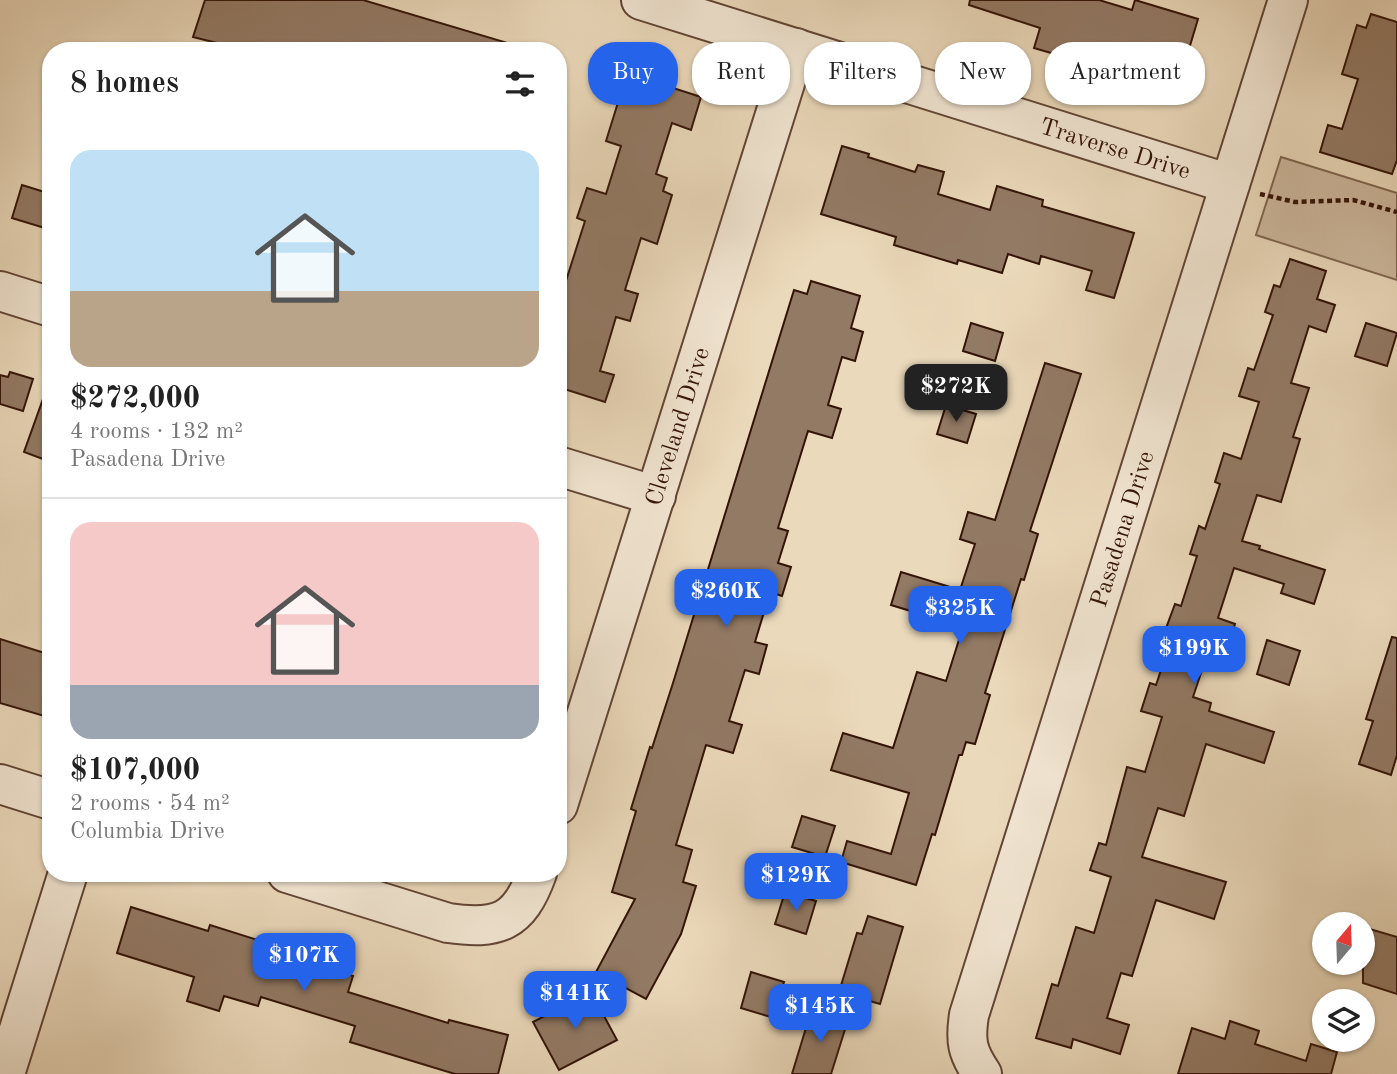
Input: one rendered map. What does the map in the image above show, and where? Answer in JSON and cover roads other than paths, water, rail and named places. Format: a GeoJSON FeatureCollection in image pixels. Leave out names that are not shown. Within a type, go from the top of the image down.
{"type":"FeatureCollection","features":[{"type":"Feature","properties":{"kind":"street","name":"Traverse Drive"},"geometry":{"type":"LineString","coordinates":[[641,0],[1230,184]]}},
{"type":"Feature","properties":{"kind":"street","name":"Pasadena Drive"},"geometry":{"type":"LineString","coordinates":[[977,1066],[966,1037],[969,1015],[1288,0]]}},
{"type":"Feature","properties":{"kind":"street","name":"Cleveland Drive"},"geometry":{"type":"LineString","coordinates":[[567,778],[796,48]]}},
{"type":"Feature","properties":{"kind":"street"},"geometry":{"type":"LineString","coordinates":[[0,291],[42,304]]}},
{"type":"Feature","properties":{"kind":"street"},"geometry":{"type":"LineString","coordinates":[[567,469],[656,496]]}},
{"type":"Feature","properties":{"kind":"street"},"geometry":{"type":"LineString","coordinates":[[0,784],[42,797]]}},
{"type":"Feature","properties":{"kind":"street"},"geometry":{"type":"LineString","coordinates":[[5,1074],[65,882]]}},
{"type":"Feature","properties":{"kind":"street"},"geometry":{"type":"LineString","coordinates":[[316,882],[447,923],[472,926],[498,924],[512,916],[528,896],[533,882]]}}]}
